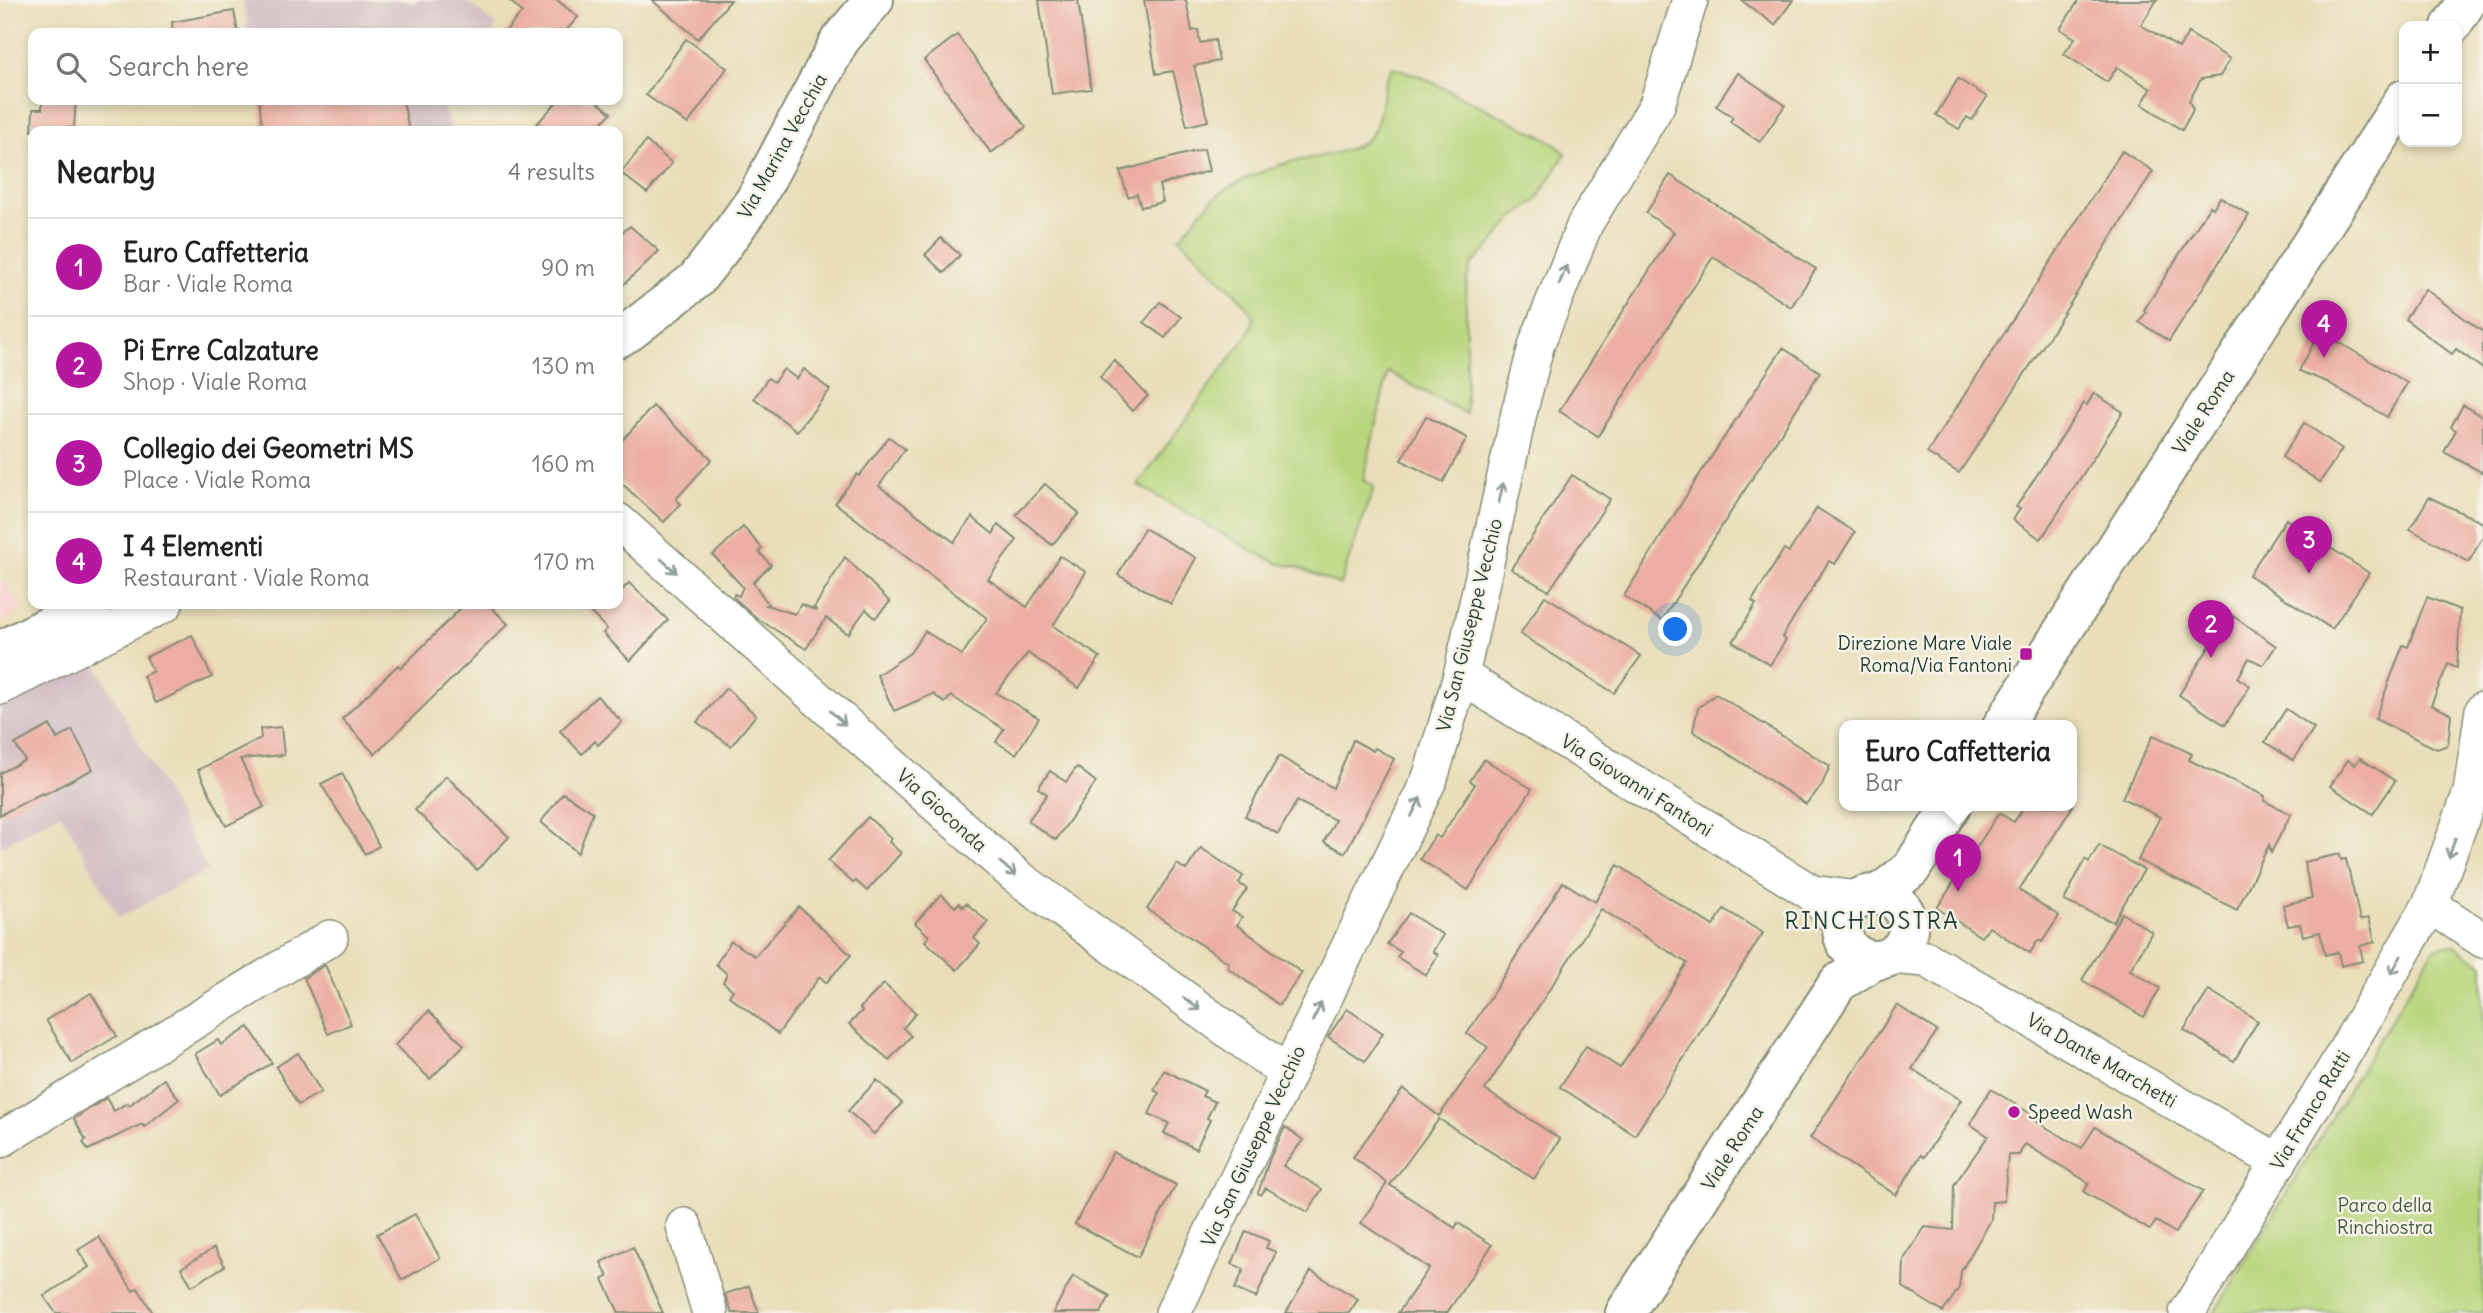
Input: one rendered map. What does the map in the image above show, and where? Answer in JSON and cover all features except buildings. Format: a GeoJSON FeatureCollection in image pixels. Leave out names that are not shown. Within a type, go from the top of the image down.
{"type":"FeatureCollection","features":[{"type":"Feature","properties":{"kind":"main road","name":"Via Marina Vecchia"},"geometry":{"type":"LineString","coordinates":[[623,335],[696,280],[722,247],[755,200],[840,40],[874,0]]}},
{"type":"Feature","properties":{"kind":"main road"},"geometry":{"type":"LineString","coordinates":[[2454,21],[2468,0]]}},
{"type":"Feature","properties":{"kind":"main road","name":"Viale Roma"},"geometry":{"type":"LineString","coordinates":[[2006,720],[2399,107]]}},
{"type":"Feature","properties":{"kind":"main road"},"geometry":{"type":"LineString","coordinates":[[0,651],[82,609]]}},
{"type":"Feature","properties":{"kind":"main road"},"geometry":{"type":"LineString","coordinates":[[1880,930],[1910,869],[1948,811]]}},
{"type":"Feature","properties":{"kind":"main road","name":"Viale Roma"},"geometry":{"type":"LineString","coordinates":[[1625,1313],[1838,983],[1880,930]]}},
{"type":"Feature","properties":{"kind":"street","name":"Via San Giuseppe Vecchio"},"geometry":{"type":"LineString","coordinates":[[1173,1313],[1430,778],[1461,676],[1537,343],[1585,224],[1657,106],[1690,0]]}},
{"type":"Feature","properties":{"kind":"street","name":"Via Gioconda"},"geometry":{"type":"LineString","coordinates":[[623,525],[1016,876],[1287,1073]]}},
{"type":"Feature","properties":{"kind":"street"},"geometry":{"type":"LineString","coordinates":[[0,687],[155,609]]}},
{"type":"Feature","properties":{"kind":"street","name":"Via Giovanni Fantoni"},"geometry":{"type":"LineString","coordinates":[[1461,676],[1812,893],[1880,930]]}},
{"type":"Feature","properties":{"kind":"street","name":"Via Franco Ratti"},"geometry":{"type":"LineString","coordinates":[[2187,1313],[2430,905],[2471,792],[2483,710]]}},
{"type":"Feature","properties":{"kind":"street"},"geometry":{"type":"LineString","coordinates":[[2430,905],[2483,940]]}},
{"type":"Feature","properties":{"kind":"street","name":"Via Dante Marchetti"},"geometry":{"type":"LineString","coordinates":[[1880,930],[2279,1162]]}},
{"type":"Feature","properties":{"kind":"street"},"geometry":{"type":"LineString","coordinates":[[0,1140],[330,938]]}},
{"type":"Feature","properties":{"kind":"street"},"geometry":{"type":"LineString","coordinates":[[684,1226],[710,1313]]}},
{"type":"Feature","properties":{"kind":"shaded area"},"geometry":{"type":"Polygon","coordinates":[[[243,0],[404,0],[414,5],[417,0],[465,0],[497,26],[496,28],[247,28],[243,0]]]}},
{"type":"Feature","properties":{"kind":"shaded area"},"geometry":{"type":"Polygon","coordinates":[[[260,105],[441,105],[450,126],[263,126],[260,105]]]}},
{"type":"Feature","properties":{"kind":"shaded area"},"geometry":{"type":"Polygon","coordinates":[[[0,578],[25,610],[0,622],[0,578]]]}},
{"type":"Feature","properties":{"kind":"shaded area"},"geometry":{"type":"Polygon","coordinates":[[[96,664],[208,870],[119,918],[61,813],[0,847],[0,698],[59,666],[85,671],[96,664]]]}},
{"type":"Feature","properties":{"kind":"green space"},"geometry":{"type":"Polygon","coordinates":[[[1393,67],[1419,76],[1548,139],[1566,153],[1536,201],[1511,220],[1471,265],[1466,299],[1466,414],[1388,372],[1363,480],[1374,487],[1340,585],[1256,553],[1138,485],[1248,334],[1254,318],[1240,298],[1179,238],[1210,202],[1238,182],[1283,164],[1341,152],[1362,143],[1369,137],[1378,121],[1385,84],[1393,67]]]}},
{"type":"Feature","properties":{"kind":"green space","name":"Parco della Rinchiostra"},"geometry":{"type":"Polygon","coordinates":[[[2442,945],[2455,946],[2483,964],[2483,1313],[2214,1313],[2433,950],[2442,945]]]}},
{"type":"Feature","properties":{"kind":"place","name":"I 4 Elementi"},"geometry":{"type":"Point","coordinates":[2324,358]}},
{"type":"Feature","properties":{"kind":"place","name":"Collegio dei Geometri MS"},"geometry":{"type":"Point","coordinates":[2309,574]}},
{"type":"Feature","properties":{"kind":"place","name":"Direzione Mare Viale Roma/Via Fantoni"},"geometry":{"type":"Point","coordinates":[2026,654]}},
{"type":"Feature","properties":{"kind":"place","name":"Pi Erre Calzature"},"geometry":{"type":"Point","coordinates":[2211,658]}},
{"type":"Feature","properties":{"kind":"place","name":"Euro Caffetteria"},"geometry":{"type":"Point","coordinates":[1958,892]}},
{"type":"Feature","properties":{"kind":"place","name":"Speed Wash"},"geometry":{"type":"Point","coordinates":[2014,1112]}},
{"type":"Feature","properties":{"kind":"district","name":"RINCHIOSTRA"},"geometry":{"type":"Point","coordinates":[1872,921]}}]}
